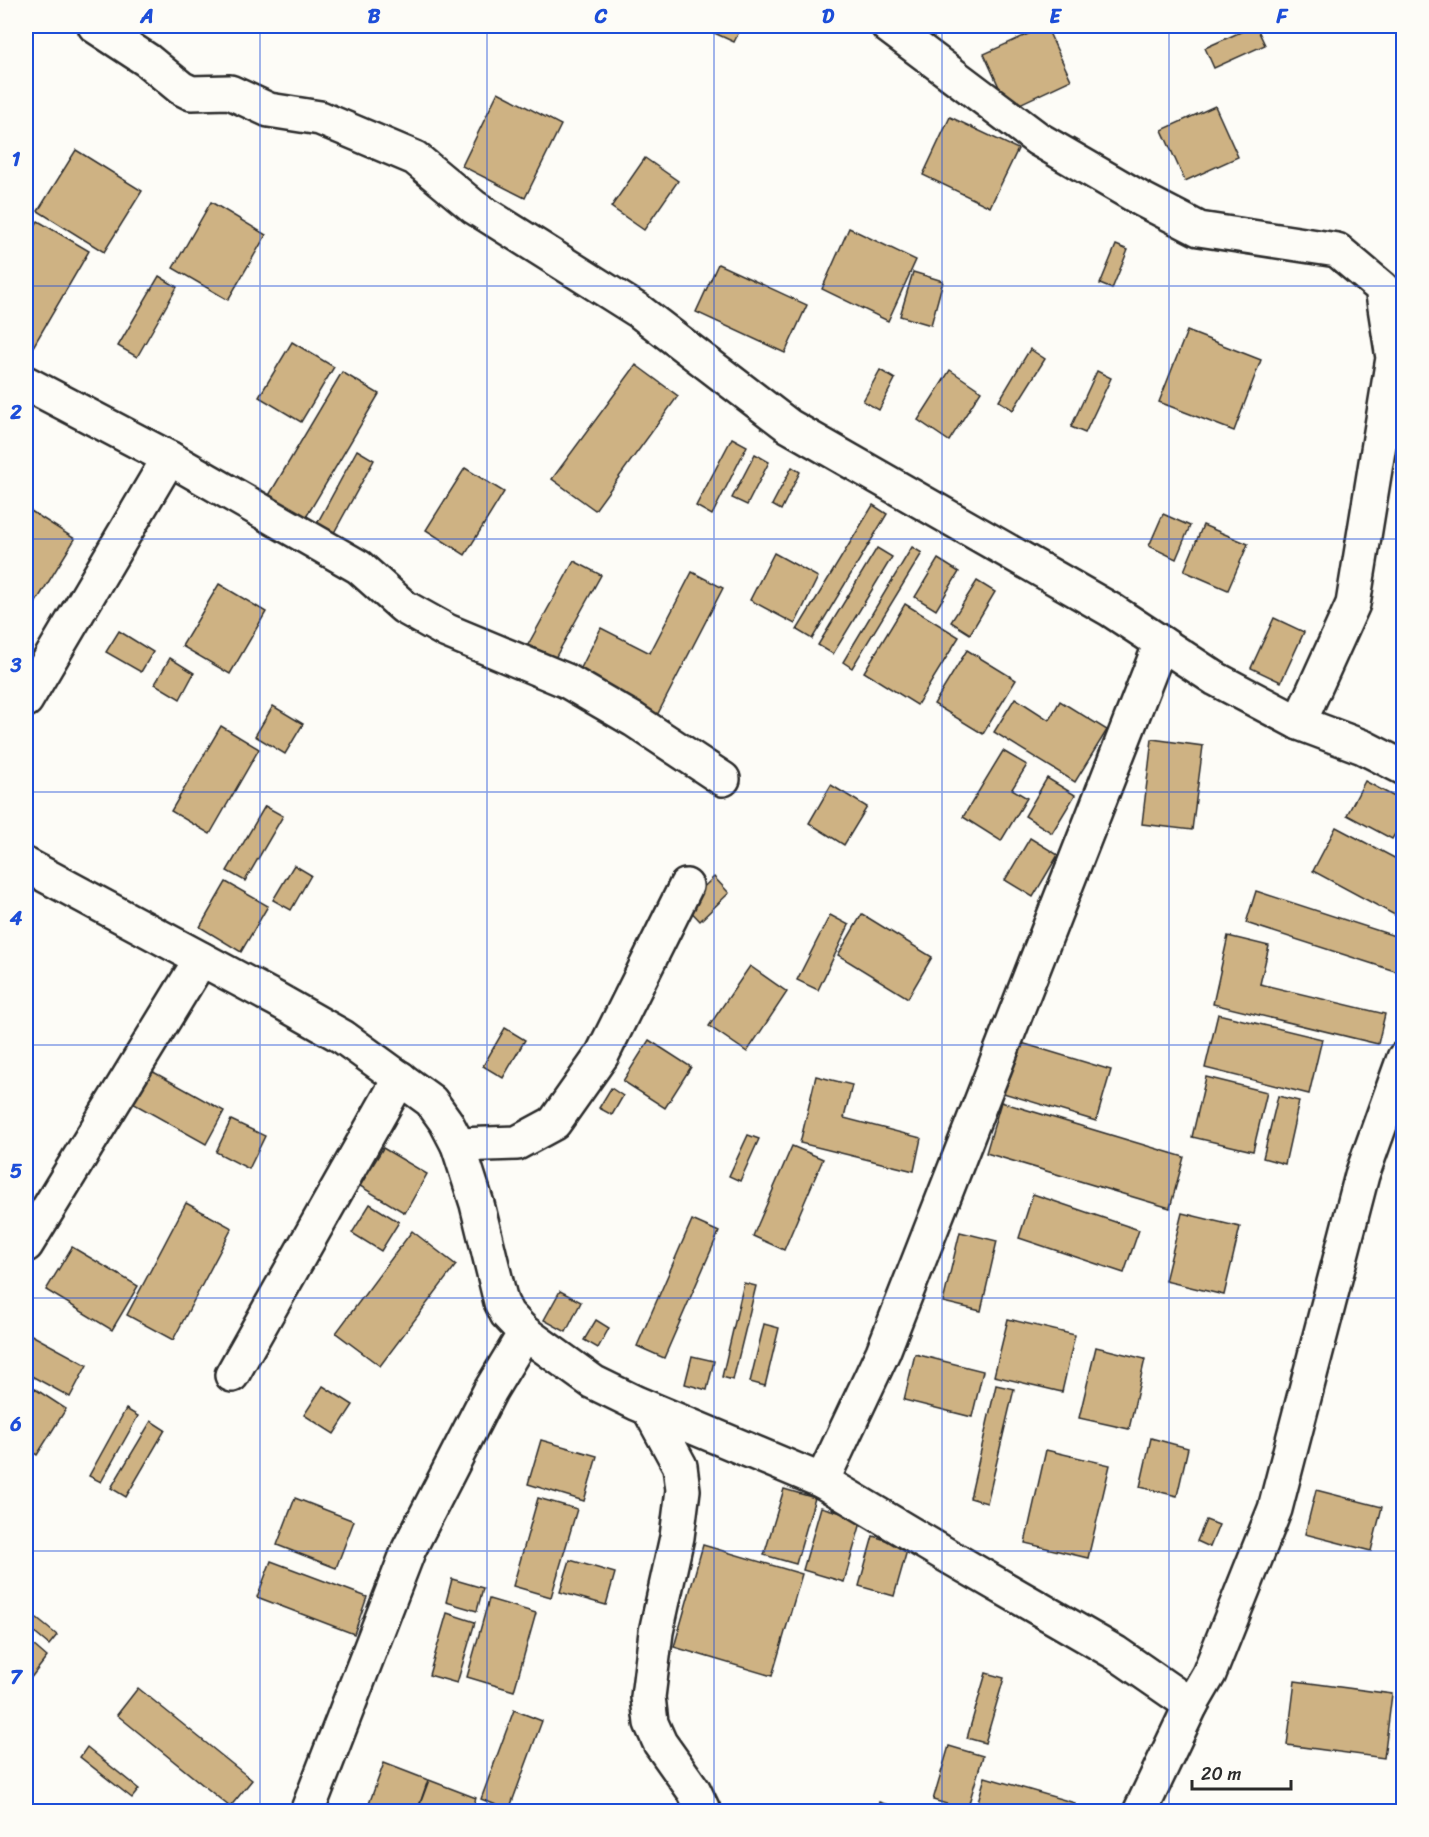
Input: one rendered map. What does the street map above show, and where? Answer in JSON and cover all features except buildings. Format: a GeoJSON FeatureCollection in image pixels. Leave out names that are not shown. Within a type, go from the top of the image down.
{"type":"FeatureCollection","features":[{"type":"Feature","properties":{"kind":"street"},"geometry":{"type":"LineString","coordinates":[[95,26],[147,60],[181,88],[191,93],[230,92],[269,110],[320,118],[415,158],[474,207],[639,312],[789,426],[1111,609],[1216,679],[1299,723],[1363,747],[1404,768]]}},
{"type":"Feature","properties":{"kind":"street"},"geometry":{"type":"LineString","coordinates":[[888,26],[1038,139],[1141,199],[1199,229],[1337,250],[1382,288],[1394,358],[1353,604],[1299,723]]}},
{"type":"Feature","properties":{"kind":"street"},"geometry":{"type":"LineString","coordinates":[[26,383],[169,458],[359,567],[404,607],[447,631],[567,681],[634,720],[723,779]]}},
{"type":"Feature","properties":{"kind":"street"},"geometry":{"type":"LineString","coordinates":[[26,700],[169,458]]}},
{"type":"Feature","properties":{"kind":"street"},"geometry":{"type":"LineString","coordinates":[[822,1481],[883,1352],[1161,643]]}},
{"type":"Feature","properties":{"kind":"street"},"geometry":{"type":"LineString","coordinates":[[26,865],[343,1037],[431,1101],[446,1122],[458,1145],[477,1204],[501,1302],[507,1314],[525,1333],[593,1382],[650,1409],[822,1481],[1116,1653],[1191,1705]]}},
{"type":"Feature","properties":{"kind":"street"},"geometry":{"type":"LineString","coordinates":[[458,1145],[516,1143],[554,1123],[602,1055],[686,886]]}},
{"type":"Feature","properties":{"kind":"street"},"geometry":{"type":"LineString","coordinates":[[26,1245],[201,959]]}},
{"type":"Feature","properties":{"kind":"street"},"geometry":{"type":"LineString","coordinates":[[1140,1812],[1191,1705],[1209,1674],[1275,1509],[1362,1175],[1404,1058]]}},
{"type":"Feature","properties":{"kind":"street"},"geometry":{"type":"LineString","coordinates":[[232,1375],[400,1078]]}},
{"type":"Feature","properties":{"kind":"street"},"geometry":{"type":"LineString","coordinates":[[307,1812],[409,1549],[490,1390],[525,1333]]}},
{"type":"Feature","properties":{"kind":"street"},"geometry":{"type":"LineString","coordinates":[[650,1409],[680,1466],[683,1490],[677,1537],[656,1632],[648,1696],[651,1723],[660,1743],[694,1791],[704,1812]]}}]}
